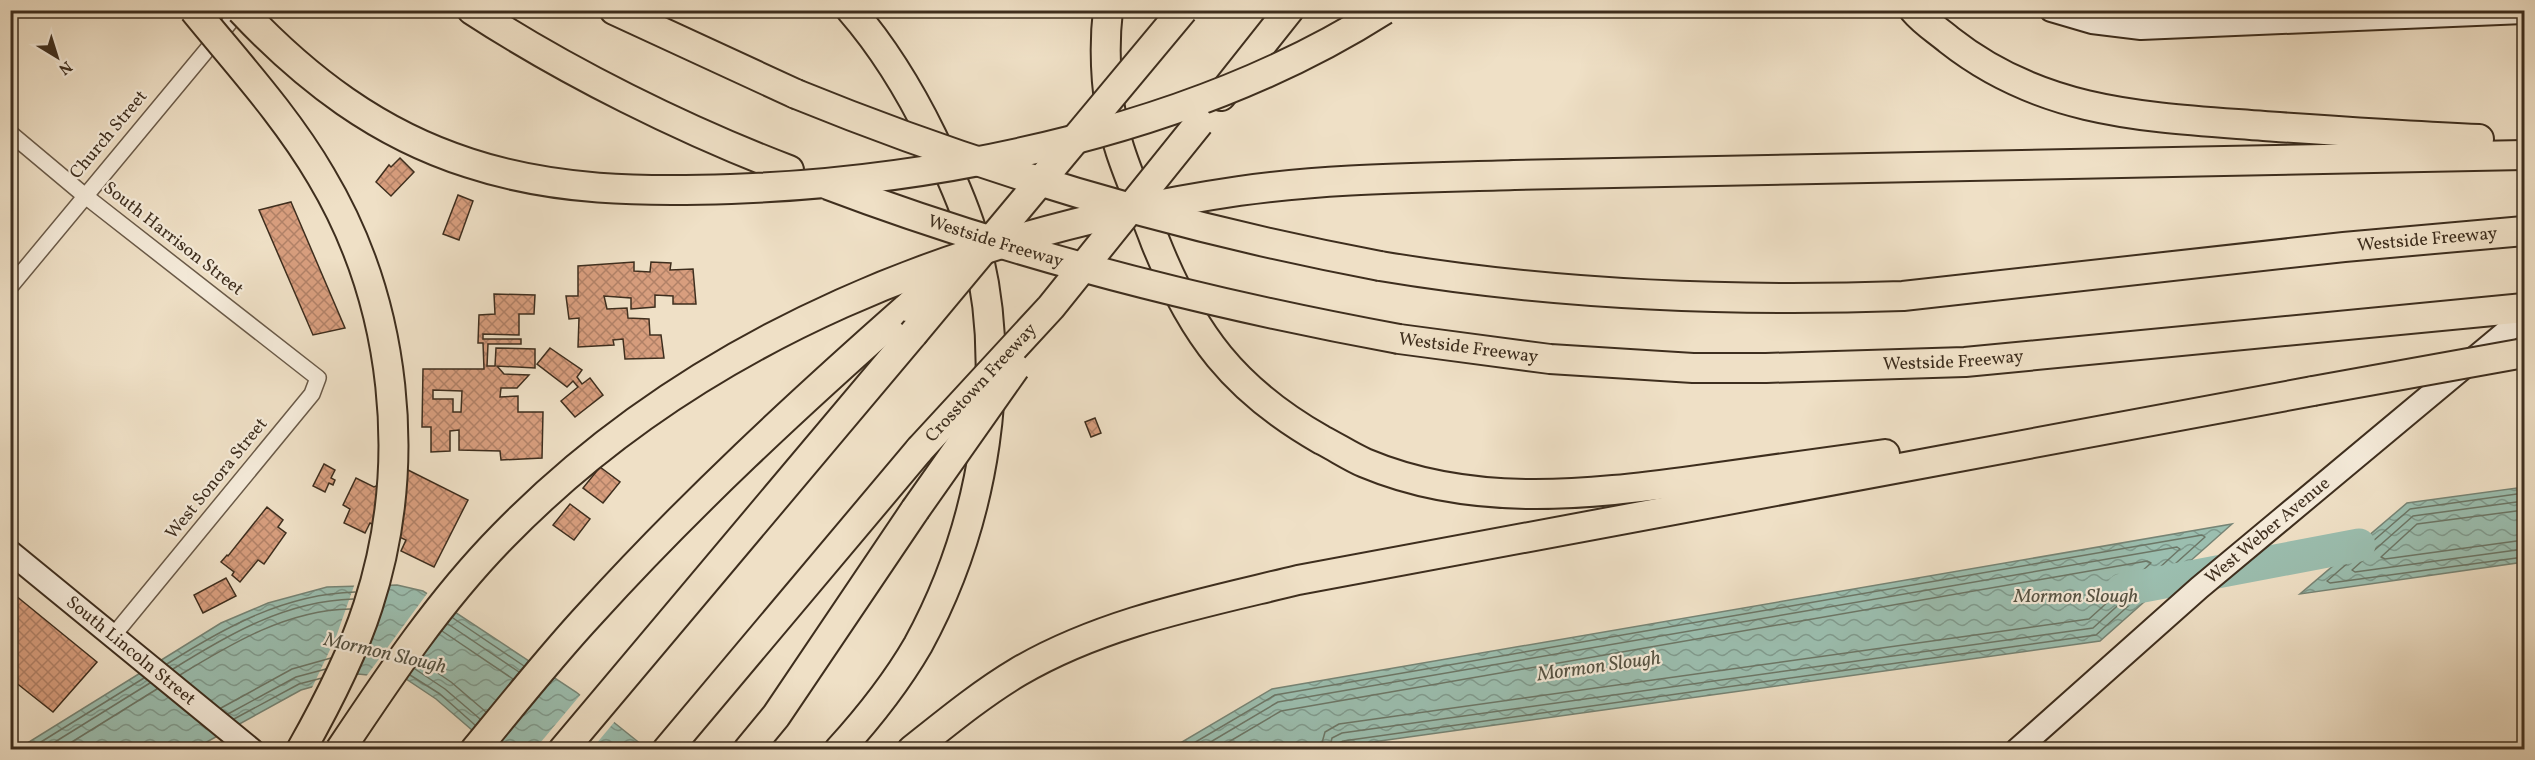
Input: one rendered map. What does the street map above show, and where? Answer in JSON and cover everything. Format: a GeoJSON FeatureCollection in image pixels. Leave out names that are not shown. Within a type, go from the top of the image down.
{"type":"FeatureCollection","features":[{"type":"Feature","properties":{"kind":"highway"},"geometry":{"type":"LineString","coordinates":[[194,10],[280,116],[322,177],[339,209],[364,269],[385,350],[393,423],[393,460],[386,533],[379,569],[356,639],[301,750]]}},
{"type":"Feature","properties":{"kind":"highway"},"geometry":{"type":"LineString","coordinates":[[240,10],[275,46],[325,89],[376,122],[411,140],[468,163],[528,179],[562,185],[640,191],[758,188],[877,177],[961,164],[1056,143],[1162,112],[1229,88],[1298,58],[1384,10]]}},
{"type":"Feature","properties":{"kind":"highway","name":"Westside Freeway"},"geometry":{"type":"LineString","coordinates":[[472,10],[554,58],[716,140],[789,170],[937,224],[1088,270],[1243,308],[1400,339],[1550,359],[1693,368],[1766,368],[1965,362],[2524,308]]}},
{"type":"Feature","properties":{"kind":"highway","name":"Westside Freeway"},"geometry":{"type":"LineString","coordinates":[[614,10],[796,94],[946,153],[1080,196],[1229,235],[1380,266],[1515,285],[1679,297],[1834,299],[1903,296],[2344,247],[2524,231]]}},
{"type":"Feature","properties":{"kind":"highway"},"geometry":{"type":"LineString","coordinates":[[840,750],[876,708],[899,675],[937,606],[957,556],[977,480],[985,434],[989,378],[987,318],[982,275],[965,212],[913,98],[889,59],[851,10]]}},
{"type":"Feature","properties":{"kind":"highway"},"geometry":{"type":"LineString","coordinates":[[1108,10],[1105,67],[1119,148],[1170,280],[1197,329],[1212,350],[1272,406],[1303,429],[1364,463],[1426,482],[1472,491],[1522,495],[1575,494],[1801,466],[2067,424],[2095,432]]}},
{"type":"Feature","properties":{"kind":"highway"},"geometry":{"type":"LineString","coordinates":[[563,750],[910,320],[1026,201],[1184,10]]}},
{"type":"Feature","properties":{"kind":"highway","name":"Crosstown Freeway"},"geometry":{"type":"LineString","coordinates":[[672,743],[920,449],[1051,307],[1289,10]]}},
{"type":"Feature","properties":{"kind":"highway"},"geometry":{"type":"LineString","coordinates":[[1914,10],[1973,58],[2035,91],[2096,109],[2384,147],[2524,155]]}},
{"type":"Feature","properties":{"kind":"highway"},"geometry":{"type":"LineString","coordinates":[[340,750],[424,628],[478,562],[532,506],[604,444],[657,405],[744,351],[806,320],[895,281],[972,254],[1069,225],[1143,208],[1241,191],[1300,184],[2384,147],[2498,140],[2524,147]]}},
{"type":"Feature","properties":{"kind":"highway"},"geometry":{"type":"LineString","coordinates":[[748,750],[776,716],[915,510],[1016,366],[1051,307]]}},
{"type":"Feature","properties":{"kind":"highway"},"geometry":{"type":"LineString","coordinates":[[476,749],[547,663],[619,583],[719,481],[807,396],[910,320]]}},
{"type":"Feature","properties":{"kind":"highway"},"geometry":{"type":"LineString","coordinates":[[912,750],[1018,672],[1086,639],[1170,611],[1298,580],[2524,353]]}},
{"type":"Feature","properties":{"kind":"street","name":"Church Street"},"geometry":{"type":"LineString","coordinates":[[10,287],[84,195],[240,10]]}},
{"type":"Feature","properties":{"kind":"street"},"geometry":{"type":"LineString","coordinates":[[2051,10],[2092,22],[2141,28],[2524,12]]}},
{"type":"Feature","properties":{"kind":"street","name":"South Harrison Street"},"geometry":{"type":"LineString","coordinates":[[10,133],[84,195],[285,351]]}},
{"type":"Feature","properties":{"kind":"street","name":"West Weber Avenue"},"geometry":{"type":"LineString","coordinates":[[2017,750],[2199,588],[2524,317]]}},
{"type":"Feature","properties":{"kind":"street","name":"West Sonora Street"},"geometry":{"type":"LineString","coordinates":[[113,636],[312,394],[318,378],[285,351]]}},
{"type":"Feature","properties":{"kind":"street","name":"South Lincoln Street"},"geometry":{"type":"LineString","coordinates":[[10,552],[251,749]]}},
{"type":"Feature","properties":{"kind":"water"},"geometry":{"type":"Polygon","coordinates":[[[2524,487],[2524,562],[2300,594],[2407,503],[2524,487]]]}},
{"type":"Feature","properties":{"kind":"water","name":"Mormon Slough"},"geometry":{"type":"Polygon","coordinates":[[[2232,524],[2100,641],[1322,749],[1170,749],[1272,689],[2232,524]]]}},
{"type":"Feature","properties":{"kind":"water","name":"Mormon Slough"},"geometry":{"type":"Polygon","coordinates":[[[397,585],[423,591],[576,692],[647,749],[494,749],[436,699],[406,679],[358,674],[301,690],[194,749],[16,750],[221,623],[268,603],[327,587],[397,585]]]}},
{"type":"Feature","properties":{"kind":"pier"},"geometry":{"type":"Polygon","coordinates":[[[390,582],[377,624],[355,678],[311,690],[336,637],[355,583],[390,582]]]}},
{"type":"Feature","properties":{"kind":"pier"},"geometry":{"type":"Polygon","coordinates":[[[429,591],[457,610],[403,682],[365,678],[429,591]]]}},
{"type":"Feature","properties":{"kind":"pier"},"geometry":{"type":"Polygon","coordinates":[[[582,693],[616,720],[591,750],[535,749],[582,693]]]}},
{"type":"Feature","properties":{"kind":"building"},"geometry":{"type":"Polygon","coordinates":[[[400,158],[414,172],[391,196],[376,182],[389,165],[391,167],[400,158]]]}},
{"type":"Feature","properties":{"kind":"building"},"geometry":{"type":"Polygon","coordinates":[[[458,195],[473,201],[459,240],[443,234],[458,195]]]}},
{"type":"Feature","properties":{"kind":"building"},"geometry":{"type":"Polygon","coordinates":[[[291,202],[345,328],[313,335],[259,210],[291,202]]]}},
{"type":"Feature","properties":{"kind":"building"},"geometry":{"type":"Polygon","coordinates":[[[634,262],[634,271],[650,272],[651,262],[671,263],[670,270],[693,269],[696,304],[673,304],[673,296],[655,295],[655,307],[631,309],[631,298],[604,296],[607,309],[627,308],[628,318],[649,319],[650,335],[661,335],[664,358],[625,359],[623,339],[613,340],[614,345],[578,347],[579,318],[569,319],[566,296],[578,296],[578,266],[634,262]]]}},
{"type":"Feature","properties":{"kind":"building"},"geometry":{"type":"Polygon","coordinates":[[[494,294],[535,295],[534,314],[519,314],[519,335],[483,334],[483,339],[521,339],[521,344],[488,344],[487,366],[495,366],[496,348],[535,349],[535,368],[497,366],[504,374],[529,375],[517,388],[501,388],[500,397],[518,396],[518,412],[543,412],[542,458],[501,460],[500,451],[459,450],[459,430],[450,431],[450,451],[431,452],[431,427],[422,427],[423,369],[484,369],[483,343],[478,343],[479,315],[495,314],[494,294]],[[433,390],[433,399],[453,399],[453,412],[461,412],[462,391],[433,390]]]}},
{"type":"Feature","properties":{"kind":"building"},"geometry":{"type":"Polygon","coordinates":[[[550,348],[582,370],[577,377],[582,384],[590,378],[603,395],[575,417],[561,401],[578,387],[573,381],[567,387],[537,364],[550,348]]]}},
{"type":"Feature","properties":{"kind":"building"},"geometry":{"type":"Polygon","coordinates":[[[1095,418],[1101,433],[1091,437],[1085,422],[1095,418]]]}},
{"type":"Feature","properties":{"kind":"building"},"geometry":{"type":"Polygon","coordinates":[[[324,464],[335,470],[331,478],[335,480],[333,485],[329,483],[325,492],[313,486],[324,464]]]}},
{"type":"Feature","properties":{"kind":"building"},"geometry":{"type":"Polygon","coordinates":[[[600,467],[620,482],[603,503],[583,488],[600,467]]]}},
{"type":"Feature","properties":{"kind":"building"},"geometry":{"type":"Polygon","coordinates":[[[408,470],[468,500],[434,567],[401,551],[406,540],[370,523],[365,533],[344,523],[350,509],[343,505],[356,478],[374,487],[395,478],[402,482],[408,470]]]}},
{"type":"Feature","properties":{"kind":"building"},"geometry":{"type":"Polygon","coordinates":[[[570,504],[590,519],[574,540],[553,525],[570,504]]]}},
{"type":"Feature","properties":{"kind":"building"},"geometry":{"type":"Polygon","coordinates":[[[267,507],[283,520],[278,527],[286,533],[264,564],[258,560],[240,582],[232,575],[234,572],[221,562],[267,507]]]}},
{"type":"Feature","properties":{"kind":"building"},"geometry":{"type":"Polygon","coordinates":[[[226,578],[236,596],[203,613],[194,595],[226,578]]]}},
{"type":"Feature","properties":{"kind":"building"},"geometry":{"type":"Polygon","coordinates":[[[10,591],[97,662],[53,712],[10,678],[10,591]]]}},
{"type":"Feature","properties":{"kind":"waterway","name":"Mormon Slough"},"geometry":{"type":"LineString","coordinates":[[2122,590],[2359,545]]}}]}
